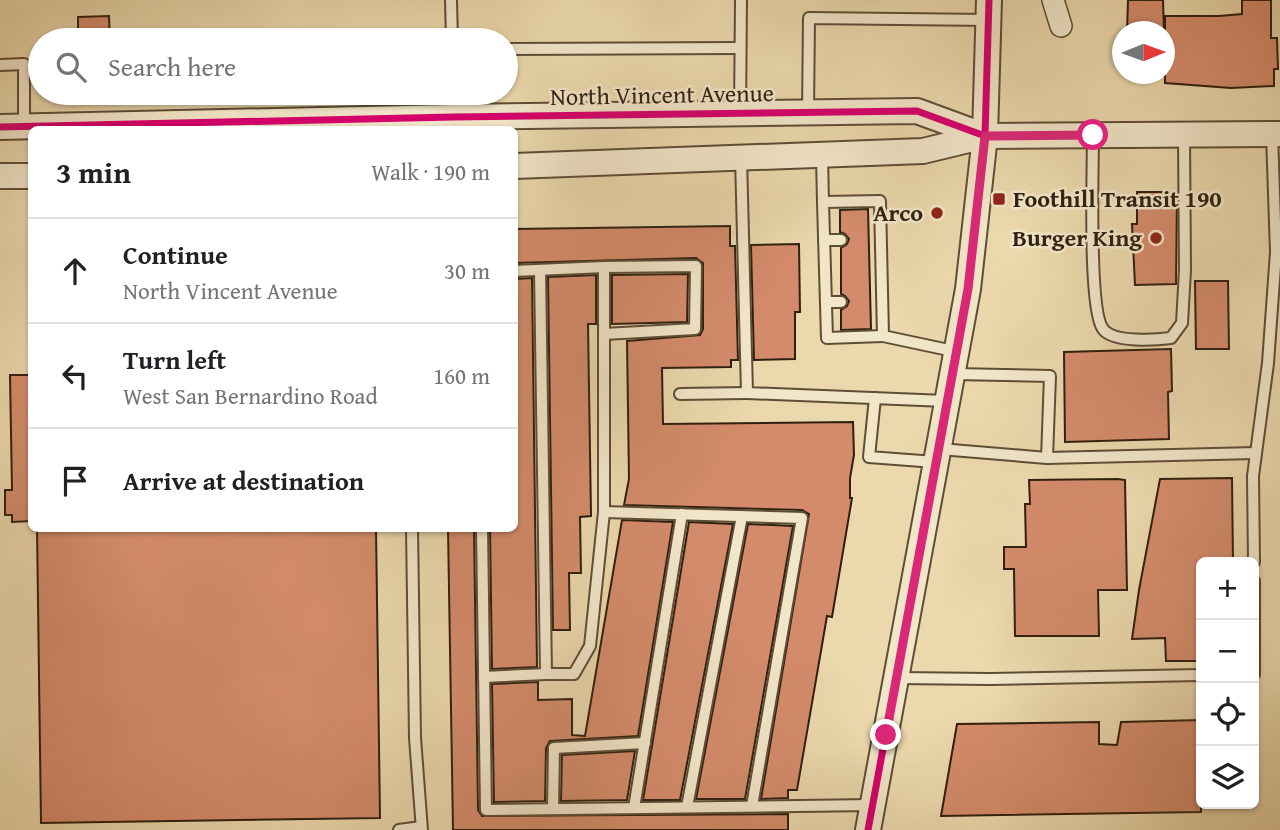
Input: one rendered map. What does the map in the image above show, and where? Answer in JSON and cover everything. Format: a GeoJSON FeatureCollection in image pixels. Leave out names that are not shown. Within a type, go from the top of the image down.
{"type":"FeatureCollection","features":[{"type":"Feature","properties":{"kind":"street"},"geometry":{"type":"LineString","coordinates":[[1053,0],[1061,26]]}},
{"type":"Feature","properties":{"kind":"street"},"geometry":{"type":"LineString","coordinates":[[868,830],[968,289],[985,136],[989,10]]}},
{"type":"Feature","properties":{"kind":"street","name":"North Vincent Avenue"},"geometry":{"type":"LineString","coordinates":[[12,126],[453,113],[740,114],[917,111],[985,136]]}},
{"type":"Feature","properties":{"kind":"street","name":"North Vincent Avenue"},"geometry":{"type":"LineString","coordinates":[[518,166],[923,151],[985,136],[1276,134]]}},
{"type":"Feature","properties":{"kind":"street"},"geometry":{"type":"LineString","coordinates":[[0,176],[28,176]]}},
{"type":"Feature","properties":{"kind":"lane"},"geometry":{"type":"LineString","coordinates":[[451,0],[452,28]]}},
{"type":"Feature","properties":{"kind":"lane"},"geometry":{"type":"LineString","coordinates":[[740,114],[741,0]]}},
{"type":"Feature","properties":{"kind":"lane"},"geometry":{"type":"LineString","coordinates":[[808,113],[809,18],[989,10]]}},
{"type":"Feature","properties":{"kind":"lane"},"geometry":{"type":"LineString","coordinates":[[518,49],[740,48]]}},
{"type":"Feature","properties":{"kind":"lane"},"geometry":{"type":"LineString","coordinates":[[0,65],[24,64],[12,126]]}},
{"type":"Feature","properties":{"kind":"lane"},"geometry":{"type":"LineString","coordinates":[[1254,557],[1253,476],[1268,363],[1276,252],[1276,134]]}},
{"type":"Feature","properties":{"kind":"lane"},"geometry":{"type":"LineString","coordinates":[[1093,135],[1097,312],[1103,329],[1111,335],[1157,340],[1171,338],[1182,323],[1185,270],[1184,135]]}},
{"type":"Feature","properties":{"kind":"lane"},"geometry":{"type":"LineString","coordinates":[[822,154],[827,338],[883,336],[956,363],[1050,376],[1047,458]]}},
{"type":"Feature","properties":{"kind":"lane"},"geometry":{"type":"LineString","coordinates":[[741,157],[747,393]]}},
{"type":"Feature","properties":{"kind":"lane"},"geometry":{"type":"LineString","coordinates":[[823,202],[880,201],[875,239],[876,300],[883,336]]}},
{"type":"Feature","properties":{"kind":"lane"},"geometry":{"type":"LineString","coordinates":[[824,240],[841,240]]}},
{"type":"Feature","properties":{"kind":"lane"},"geometry":{"type":"LineString","coordinates":[[518,271],[696,266],[695,329],[604,334]]}},
{"type":"Feature","properties":{"kind":"lane"},"geometry":{"type":"LineString","coordinates":[[485,677],[575,674],[590,646],[604,512],[604,267]]}},
{"type":"Feature","properties":{"kind":"lane"},"geometry":{"type":"LineString","coordinates":[[540,270],[546,674]]}},
{"type":"Feature","properties":{"kind":"lane"},"geometry":{"type":"LineString","coordinates":[[826,302],[841,302]]}},
{"type":"Feature","properties":{"kind":"lane"},"geometry":{"type":"LineString","coordinates":[[680,394],[747,393],[949,401]]}},
{"type":"Feature","properties":{"kind":"lane"},"geometry":{"type":"LineString","coordinates":[[875,398],[869,457],[1047,458],[1256,453]]}},
{"type":"Feature","properties":{"kind":"lane"},"geometry":{"type":"LineString","coordinates":[[604,512],[802,518],[752,806]]}},
{"type":"Feature","properties":{"kind":"lane"},"geometry":{"type":"LineString","coordinates":[[634,808],[682,514]]}},
{"type":"Feature","properties":{"kind":"lane"},"geometry":{"type":"LineString","coordinates":[[687,807],[742,516]]}},
{"type":"Feature","properties":{"kind":"lane"},"geometry":{"type":"LineString","coordinates":[[399,830],[421,829],[415,738],[412,532]]}},
{"type":"Feature","properties":{"kind":"lane"},"geometry":{"type":"LineString","coordinates":[[482,532],[486,810],[873,805]]}},
{"type":"Feature","properties":{"kind":"lane"},"geometry":{"type":"LineString","coordinates":[[897,678],[1196,675]]}},
{"type":"Feature","properties":{"kind":"lane"},"geometry":{"type":"LineString","coordinates":[[553,809],[554,748],[645,743]]}},
{"type":"Feature","properties":{"kind":"building"},"geometry":{"type":"Polygon","coordinates":[[[1128,0],[1163,0],[1164,21],[1127,21],[1128,0]]]}},
{"type":"Feature","properties":{"kind":"building"},"geometry":{"type":"Polygon","coordinates":[[[1242,0],[1271,0],[1271,38],[1277,38],[1278,69],[1274,69],[1274,86],[1231,88],[1175,84],[1175,21],[1165,21],[1165,16],[1242,14],[1242,0]]]}},
{"type":"Feature","properties":{"kind":"building"},"geometry":{"type":"Polygon","coordinates":[[[109,16],[110,28],[78,28],[78,17],[109,16]]]}},
{"type":"Feature","properties":{"kind":"building","name":"Burger King"},"geometry":{"type":"Polygon","coordinates":[[[1137,192],[1177,192],[1176,284],[1135,285],[1132,224],[1137,224],[1137,192]]]}},
{"type":"Feature","properties":{"kind":"building"},"geometry":{"type":"Polygon","coordinates":[[[868,209],[871,329],[841,330],[841,310],[849,301],[841,294],[841,248],[849,239],[840,232],[840,210],[868,209]]]}},
{"type":"Feature","properties":{"kind":"building"},"geometry":{"type":"Polygon","coordinates":[[[730,226],[730,246],[735,246],[738,360],[731,360],[731,367],[662,368],[663,424],[853,422],[854,455],[850,478],[852,498],[832,617],[827,616],[797,790],[788,790],[788,798],[761,799],[809,514],[802,510],[624,505],[629,479],[627,341],[700,335],[703,329],[703,263],[696,258],[518,263],[518,229],[730,226]]]}},
{"type":"Feature","properties":{"kind":"building"},"geometry":{"type":"Polygon","coordinates":[[[799,244],[800,312],[795,312],[795,359],[754,360],[751,245],[799,244]]]}},
{"type":"Feature","properties":{"kind":"building"},"geometry":{"type":"Polygon","coordinates":[[[688,274],[687,322],[612,324],[612,275],[688,274]]]}},
{"type":"Feature","properties":{"kind":"building"},"geometry":{"type":"Polygon","coordinates":[[[596,275],[596,324],[588,324],[591,516],[580,517],[581,573],[569,573],[570,630],[553,630],[548,277],[596,275]]]}},
{"type":"Feature","properties":{"kind":"building"},"geometry":{"type":"Polygon","coordinates":[[[532,278],[537,667],[492,669],[490,532],[518,532],[518,279],[532,278]]]}},
{"type":"Feature","properties":{"kind":"building"},"geometry":{"type":"Polygon","coordinates":[[[1195,281],[1228,281],[1229,349],[1196,349],[1195,281]]]}},
{"type":"Feature","properties":{"kind":"building"},"geometry":{"type":"Polygon","coordinates":[[[1171,349],[1169,439],[1065,442],[1064,352],[1171,349]]]}},
{"type":"Feature","properties":{"kind":"building"},"geometry":{"type":"Polygon","coordinates":[[[10,375],[28,375],[28,521],[12,522],[12,515],[5,515],[5,490],[12,490],[10,375]]]}},
{"type":"Feature","properties":{"kind":"building"},"geometry":{"type":"Polygon","coordinates":[[[1232,478],[1233,557],[1196,557],[1196,661],[1166,661],[1165,638],[1132,639],[1160,479],[1232,478]]]}},
{"type":"Feature","properties":{"kind":"building"},"geometry":{"type":"Polygon","coordinates":[[[1029,480],[1125,480],[1127,590],[1098,590],[1099,636],[1015,636],[1014,569],[1004,569],[1004,547],[1026,547],[1025,504],[1030,504],[1029,480]]]}},
{"type":"Feature","properties":{"kind":"building"},"geometry":{"type":"Polygon","coordinates":[[[622,520],[673,522],[638,736],[550,741],[546,748],[545,801],[494,802],[492,684],[538,682],[538,700],[572,699],[572,735],[585,736],[622,520]]]}},
{"type":"Feature","properties":{"kind":"building"},"geometry":{"type":"Polygon","coordinates":[[[689,522],[733,524],[680,800],[643,800],[689,522]]]}},
{"type":"Feature","properties":{"kind":"building"},"geometry":{"type":"Polygon","coordinates":[[[748,524],[793,526],[745,799],[696,799],[748,524]]]}},
{"type":"Feature","properties":{"kind":"building"},"geometry":{"type":"Polygon","coordinates":[[[37,532],[376,532],[380,818],[41,823],[37,532]]]}},
{"type":"Feature","properties":{"kind":"building"},"geometry":{"type":"Polygon","coordinates":[[[448,532],[474,532],[478,810],[482,816],[788,814],[788,830],[453,830],[448,532]]]}},
{"type":"Feature","properties":{"kind":"building"},"geometry":{"type":"Polygon","coordinates":[[[1196,720],[1196,809],[1201,809],[1201,812],[941,816],[957,724],[1099,722],[1099,744],[1117,745],[1121,722],[1196,720]]]}},
{"type":"Feature","properties":{"kind":"building"},"geometry":{"type":"Polygon","coordinates":[[[635,751],[627,800],[561,801],[562,755],[635,751]]]}},
{"type":"Feature","properties":{"kind":"cycle path"},"geometry":{"type":"LineString","coordinates":[[868,830],[968,289],[985,136],[989,0]]}},
{"type":"Feature","properties":{"kind":"cycle path"},"geometry":{"type":"LineString","coordinates":[[45,126],[917,111],[985,136]]}},
{"type":"Feature","properties":{"kind":"cycle path"},"geometry":{"type":"LineString","coordinates":[[0,127],[28,126]]}},
{"type":"Feature","properties":{"kind":"place","name":"Foothill Transit 190"},"geometry":{"type":"Point","coordinates":[999,199]}},
{"type":"Feature","properties":{"kind":"place","name":"Arco"},"geometry":{"type":"Point","coordinates":[937,213]}},
{"type":"Feature","properties":{"kind":"place","name":"Burger King"},"geometry":{"type":"Point","coordinates":[1156,238]}},
{"type":"Feature","properties":{"kind":"route"},"geometry":{"type":"LineString","coordinates":[[886,735],[968,289],[985,136],[1093,135]]}}]}
